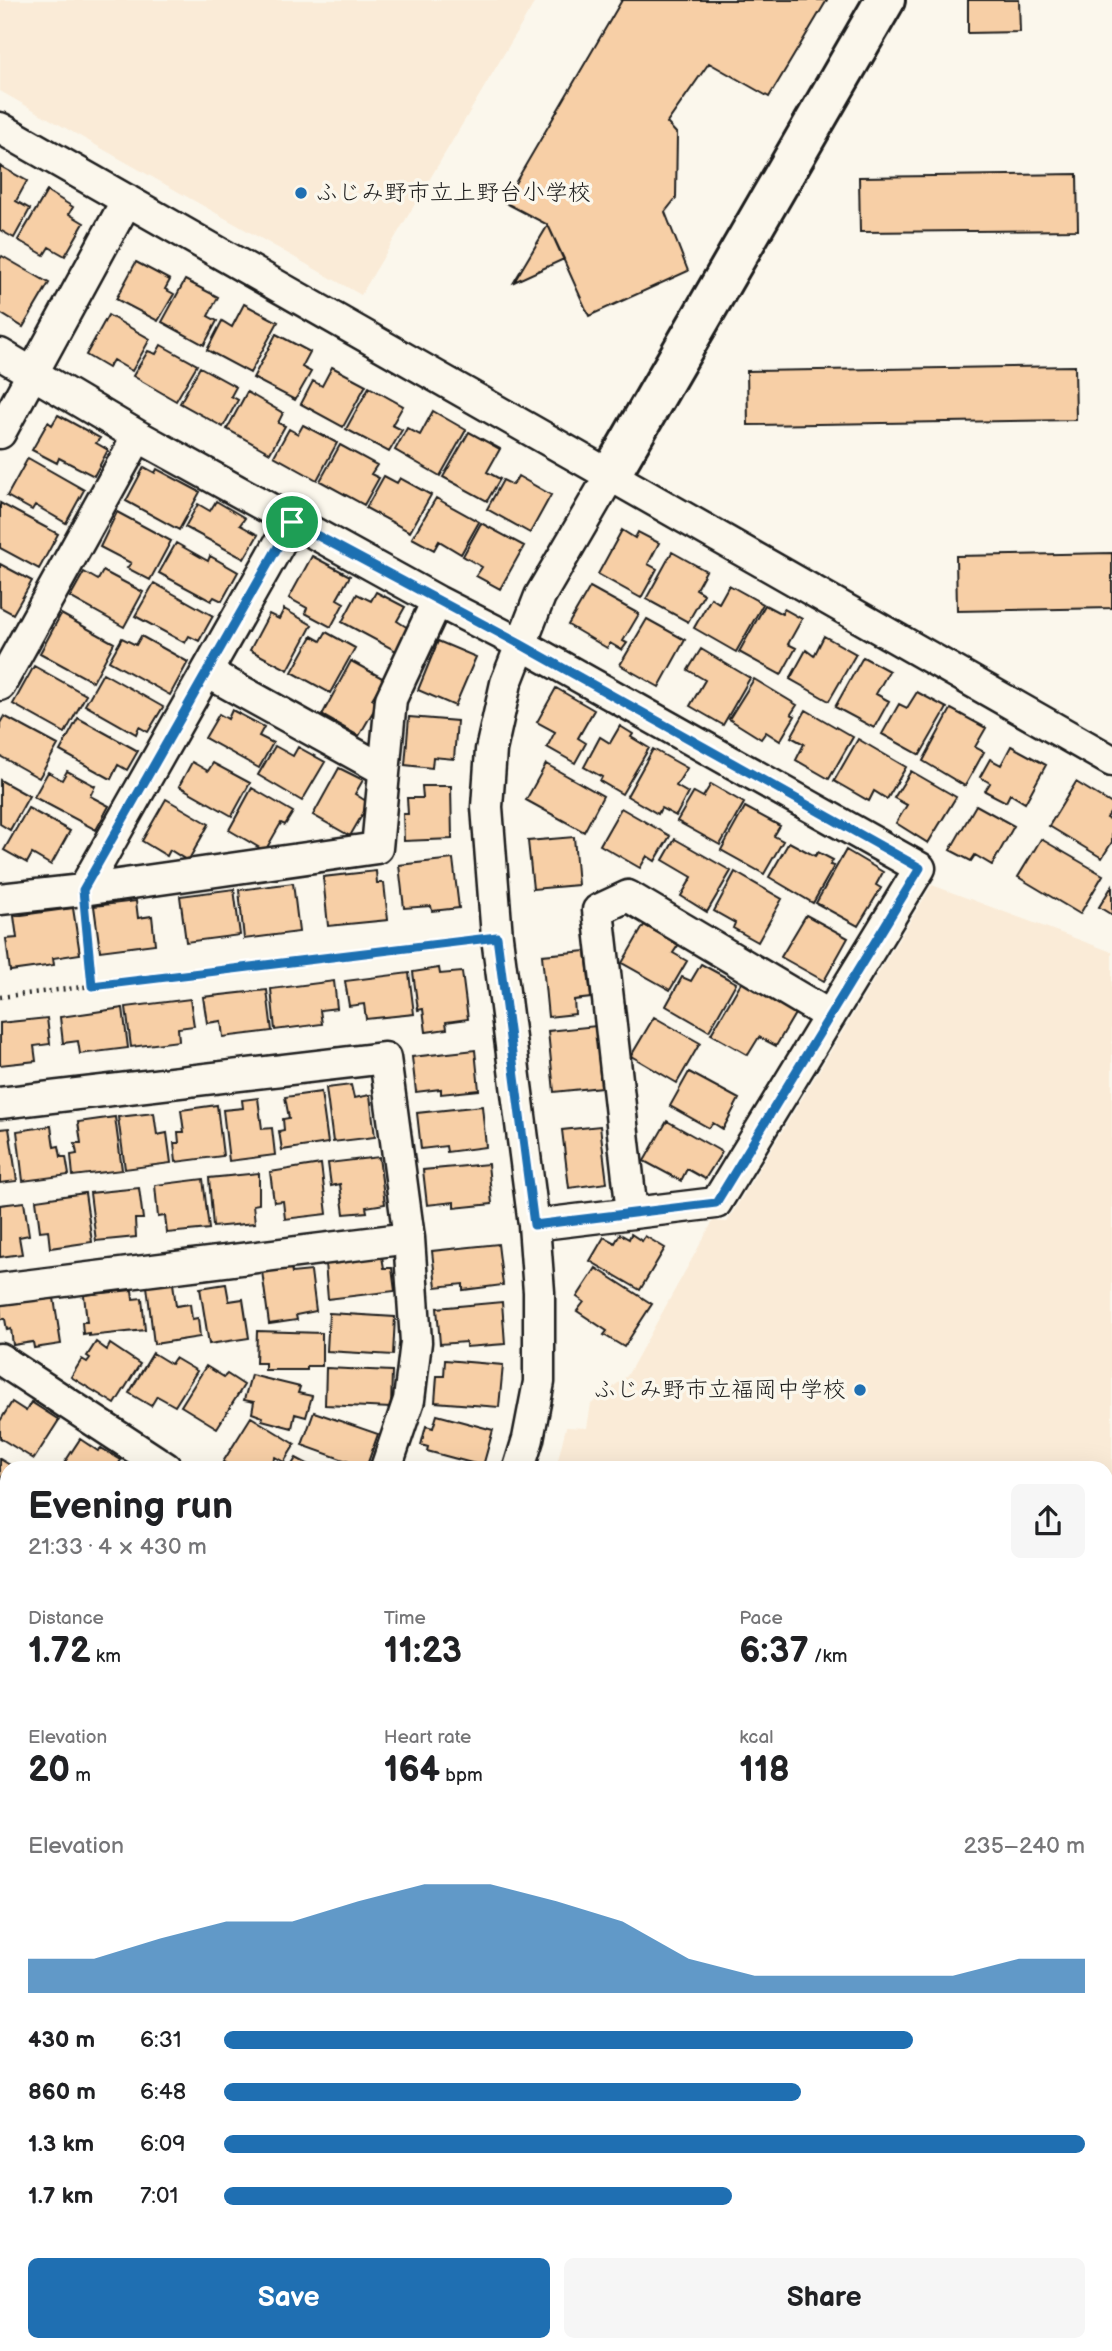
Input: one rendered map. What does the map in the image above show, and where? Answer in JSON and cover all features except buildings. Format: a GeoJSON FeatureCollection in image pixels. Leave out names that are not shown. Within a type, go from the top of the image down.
{"type":"FeatureCollection","features":[{"type":"Feature","properties":{"kind":"street"},"geometry":{"type":"LineString","coordinates":[[521,1461],[539,1382],[540,1334],[534,1225],[497,937],[487,807],[491,750],[506,683],[540,596],[886,0]]}},
{"type":"Feature","properties":{"kind":"street"},"geometry":{"type":"LineString","coordinates":[[0,128],[1112,761]]}},
{"type":"Feature","properties":{"kind":"street"},"geometry":{"type":"LineString","coordinates":[[0,433],[127,200]]}},
{"type":"Feature","properties":{"kind":"street"},"geometry":{"type":"LineString","coordinates":[[0,354],[138,436],[436,601],[520,644],[920,868],[716,1203],[534,1225]]}},
{"type":"Feature","properties":{"kind":"street"},"geometry":{"type":"LineString","coordinates":[[0,685],[138,436]]}},
{"type":"Feature","properties":{"kind":"street"},"geometry":{"type":"LineString","coordinates":[[83,890],[292,522]]}},
{"type":"Feature","properties":{"kind":"street"},"geometry":{"type":"LineString","coordinates":[[0,899],[83,890],[377,848],[391,699],[436,601]]}},
{"type":"Feature","properties":{"kind":"street"},"geometry":{"type":"LineString","coordinates":[[207,672],[384,770]]}},
{"type":"Feature","properties":{"kind":"street"},"geometry":{"type":"LineString","coordinates":[[632,1213],[598,910],[628,896],[830,1016]]}},
{"type":"Feature","properties":{"kind":"street"},"geometry":{"type":"LineString","coordinates":[[0,1103],[385,1058],[409,1238],[416,1342],[409,1400],[388,1461]]}},
{"type":"Feature","properties":{"kind":"street"},"geometry":{"type":"LineString","coordinates":[[0,1289],[409,1238]]}},
{"type":"Feature","properties":{"kind":"street"},"geometry":{"type":"LineString","coordinates":[[0,1359],[155,1461]]}},
{"type":"Feature","properties":{"kind":"path"},"geometry":{"type":"LineString","coordinates":[[83,890],[92,986]]}},
{"type":"Feature","properties":{"kind":"path"},"geometry":{"type":"LineString","coordinates":[[0,997],[497,937]]}},
{"type":"Feature","properties":{"kind":"shaded area","name":"ふじみ野市立上野台小学校"},"geometry":{"type":"Polygon","coordinates":[[[0,0],[536,0],[361,295],[0,91],[0,0]]]}},
{"type":"Feature","properties":{"kind":"shaded area","name":"ふじみ野市立福岡中学校"},"geometry":{"type":"Polygon","coordinates":[[[932,885],[1112,952],[1112,1461],[558,1461],[566,1427],[587,1428],[591,1404],[627,1376],[713,1221],[727,1222],[932,885]]]}},
{"type":"Feature","properties":{"kind":"place","name":"ふじみ野市立上野台小学校"},"geometry":{"type":"Point","coordinates":[301,193]}},
{"type":"Feature","properties":{"kind":"place","name":"ふじみ野市立福岡中学校"},"geometry":{"type":"Point","coordinates":[860,1390]}},
{"type":"Feature","properties":{"kind":"route"},"geometry":{"type":"LineString","coordinates":[[292,522],[520,644],[920,868],[716,1203],[534,1225],[497,937],[92,986],[83,890],[292,522]]}}]}
